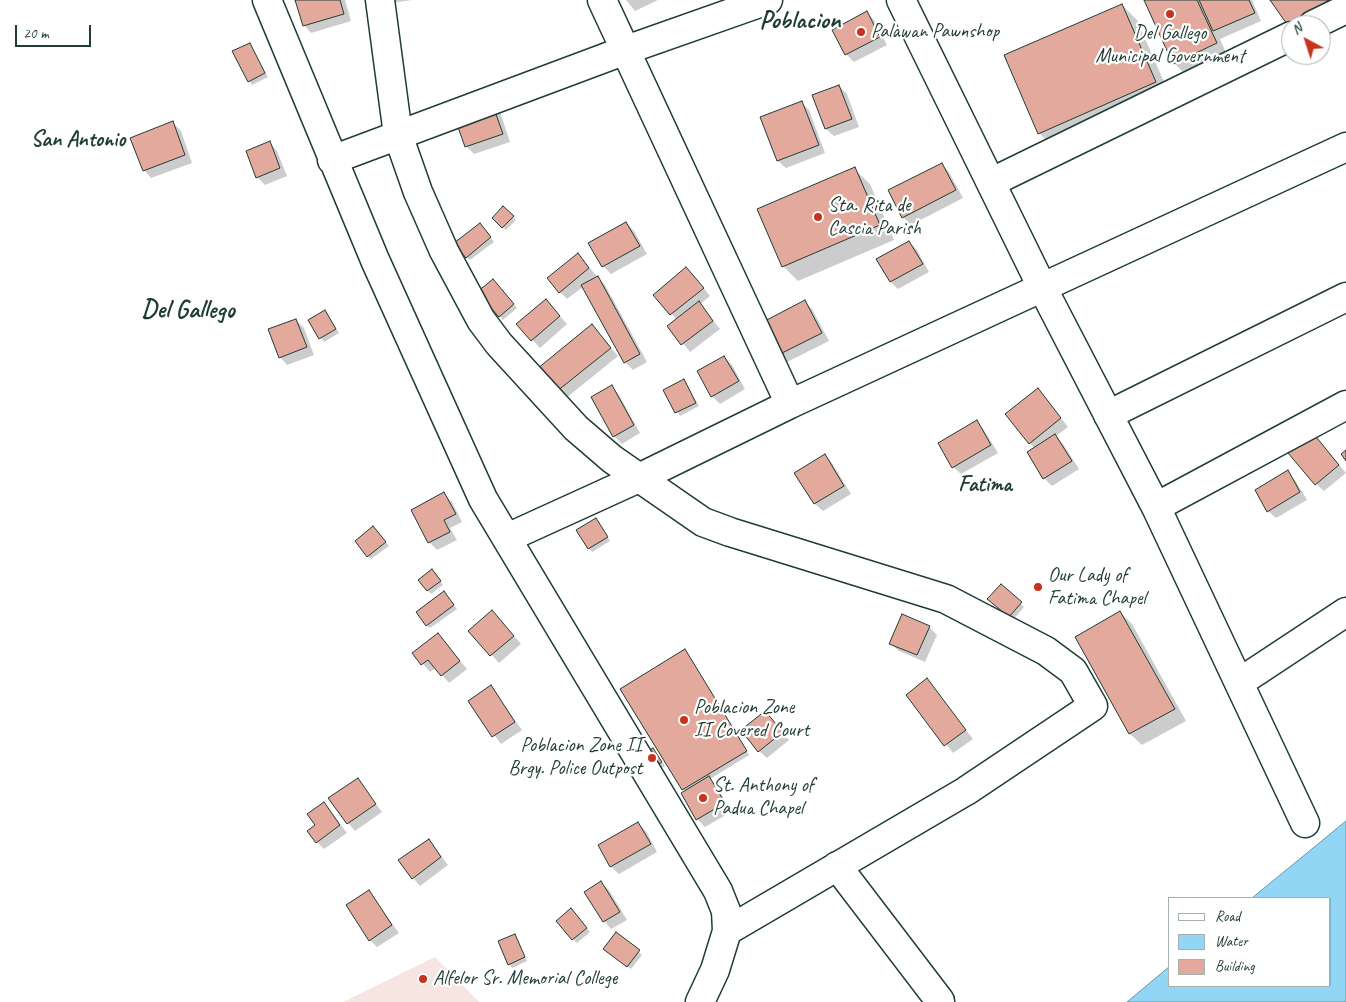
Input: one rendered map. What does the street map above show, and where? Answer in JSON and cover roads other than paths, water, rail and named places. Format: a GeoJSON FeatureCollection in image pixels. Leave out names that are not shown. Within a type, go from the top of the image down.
{"type":"FeatureCollection","features":[{"type":"Feature","properties":{"kind":"street"},"geometry":{"type":"LineString","coordinates":[[268,0],[332,160],[483,499],[718,891],[726,912],[727,931],[715,970],[700,1002]]}},
{"type":"Feature","properties":{"kind":"street"},"geometry":{"type":"LineString","coordinates":[[380,0],[398,135],[418,192],[444,251],[481,320],[505,350],[576,428],[612,459],[641,477],[675,504],[703,522],[946,599],[1046,651],[1073,671],[1093,706],[966,791],[727,931]]}},
{"type":"Feature","properties":{"kind":"street"},"geometry":{"type":"LineString","coordinates":[[602,0],[790,404]]}},
{"type":"Feature","properties":{"kind":"street"},"geometry":{"type":"LineString","coordinates":[[332,160],[626,50],[768,0]]}},
{"type":"Feature","properties":{"kind":"street"},"geometry":{"type":"LineString","coordinates":[[901,0],[1042,286],[1156,507],[1306,823]]}},
{"type":"Feature","properties":{"kind":"street"},"geometry":{"type":"LineString","coordinates":[[1331,16],[1346,9]]}},
{"type":"Feature","properties":{"kind":"street"},"geometry":{"type":"LineString","coordinates":[[992,182],[1281,41]]}},
{"type":"Feature","properties":{"kind":"street"},"geometry":{"type":"LineString","coordinates":[[507,538],[641,477],[790,404],[1042,286],[1346,147]]}},
{"type":"Feature","properties":{"kind":"street"},"geometry":{"type":"LineString","coordinates":[[1108,414],[1346,297]]}},
{"type":"Feature","properties":{"kind":"street"},"geometry":{"type":"LineString","coordinates":[[1156,507],[1346,405]]}},
{"type":"Feature","properties":{"kind":"street"},"geometry":{"type":"LineString","coordinates":[[1240,682],[1346,612]]}},
{"type":"Feature","properties":{"kind":"street"},"geometry":{"type":"LineString","coordinates":[[838,866],[940,1001]]}},
{"type":"Feature","properties":{"kind":"water"},"geometry":{"type":"Polygon","coordinates":[[[1346,821],[1346,1002],[1127,1002],[1168,968],[1168,987],[1331,987],[1331,897],[1253,897],[1346,821]]]}},
{"type":"Feature","properties":{"kind":"place","name":"Del Gallego Municipal Government"},"geometry":{"type":"Point","coordinates":[1170,14]}},
{"type":"Feature","properties":{"kind":"place","name":"Palawan Pawnshop"},"geometry":{"type":"Point","coordinates":[861,32]}},
{"type":"Feature","properties":{"kind":"place","name":"Sta. Rita de Cascia Parish"},"geometry":{"type":"Point","coordinates":[818,217]}},
{"type":"Feature","properties":{"kind":"place","name":"Our Lady of Fatima Chapel"},"geometry":{"type":"Point","coordinates":[1038,587]}},
{"type":"Feature","properties":{"kind":"place","name":"Poblacion Zone II Covered Court"},"geometry":{"type":"Point","coordinates":[684,720]}},
{"type":"Feature","properties":{"kind":"place","name":"Poblacion Zone II Brgy. Police Outpost"},"geometry":{"type":"Point","coordinates":[652,758]}},
{"type":"Feature","properties":{"kind":"place","name":"St. Anthony of Padua Chapel"},"geometry":{"type":"Point","coordinates":[703,798]}},
{"type":"Feature","properties":{"kind":"place","name":"Alfelor Sr. Memorial College"},"geometry":{"type":"Point","coordinates":[423,979]}},
{"type":"Feature","properties":{"kind":"district","name":"Poblacion"},"geometry":{"type":"Point","coordinates":[800,21]}},
{"type":"Feature","properties":{"kind":"district","name":"San Antonio"},"geometry":{"type":"Point","coordinates":[78,140]}},
{"type":"Feature","properties":{"kind":"district","name":"Del Gallego"},"geometry":{"type":"Point","coordinates":[188,310]}},
{"type":"Feature","properties":{"kind":"district","name":"Fatima"},"geometry":{"type":"Point","coordinates":[985,485]}}]}
